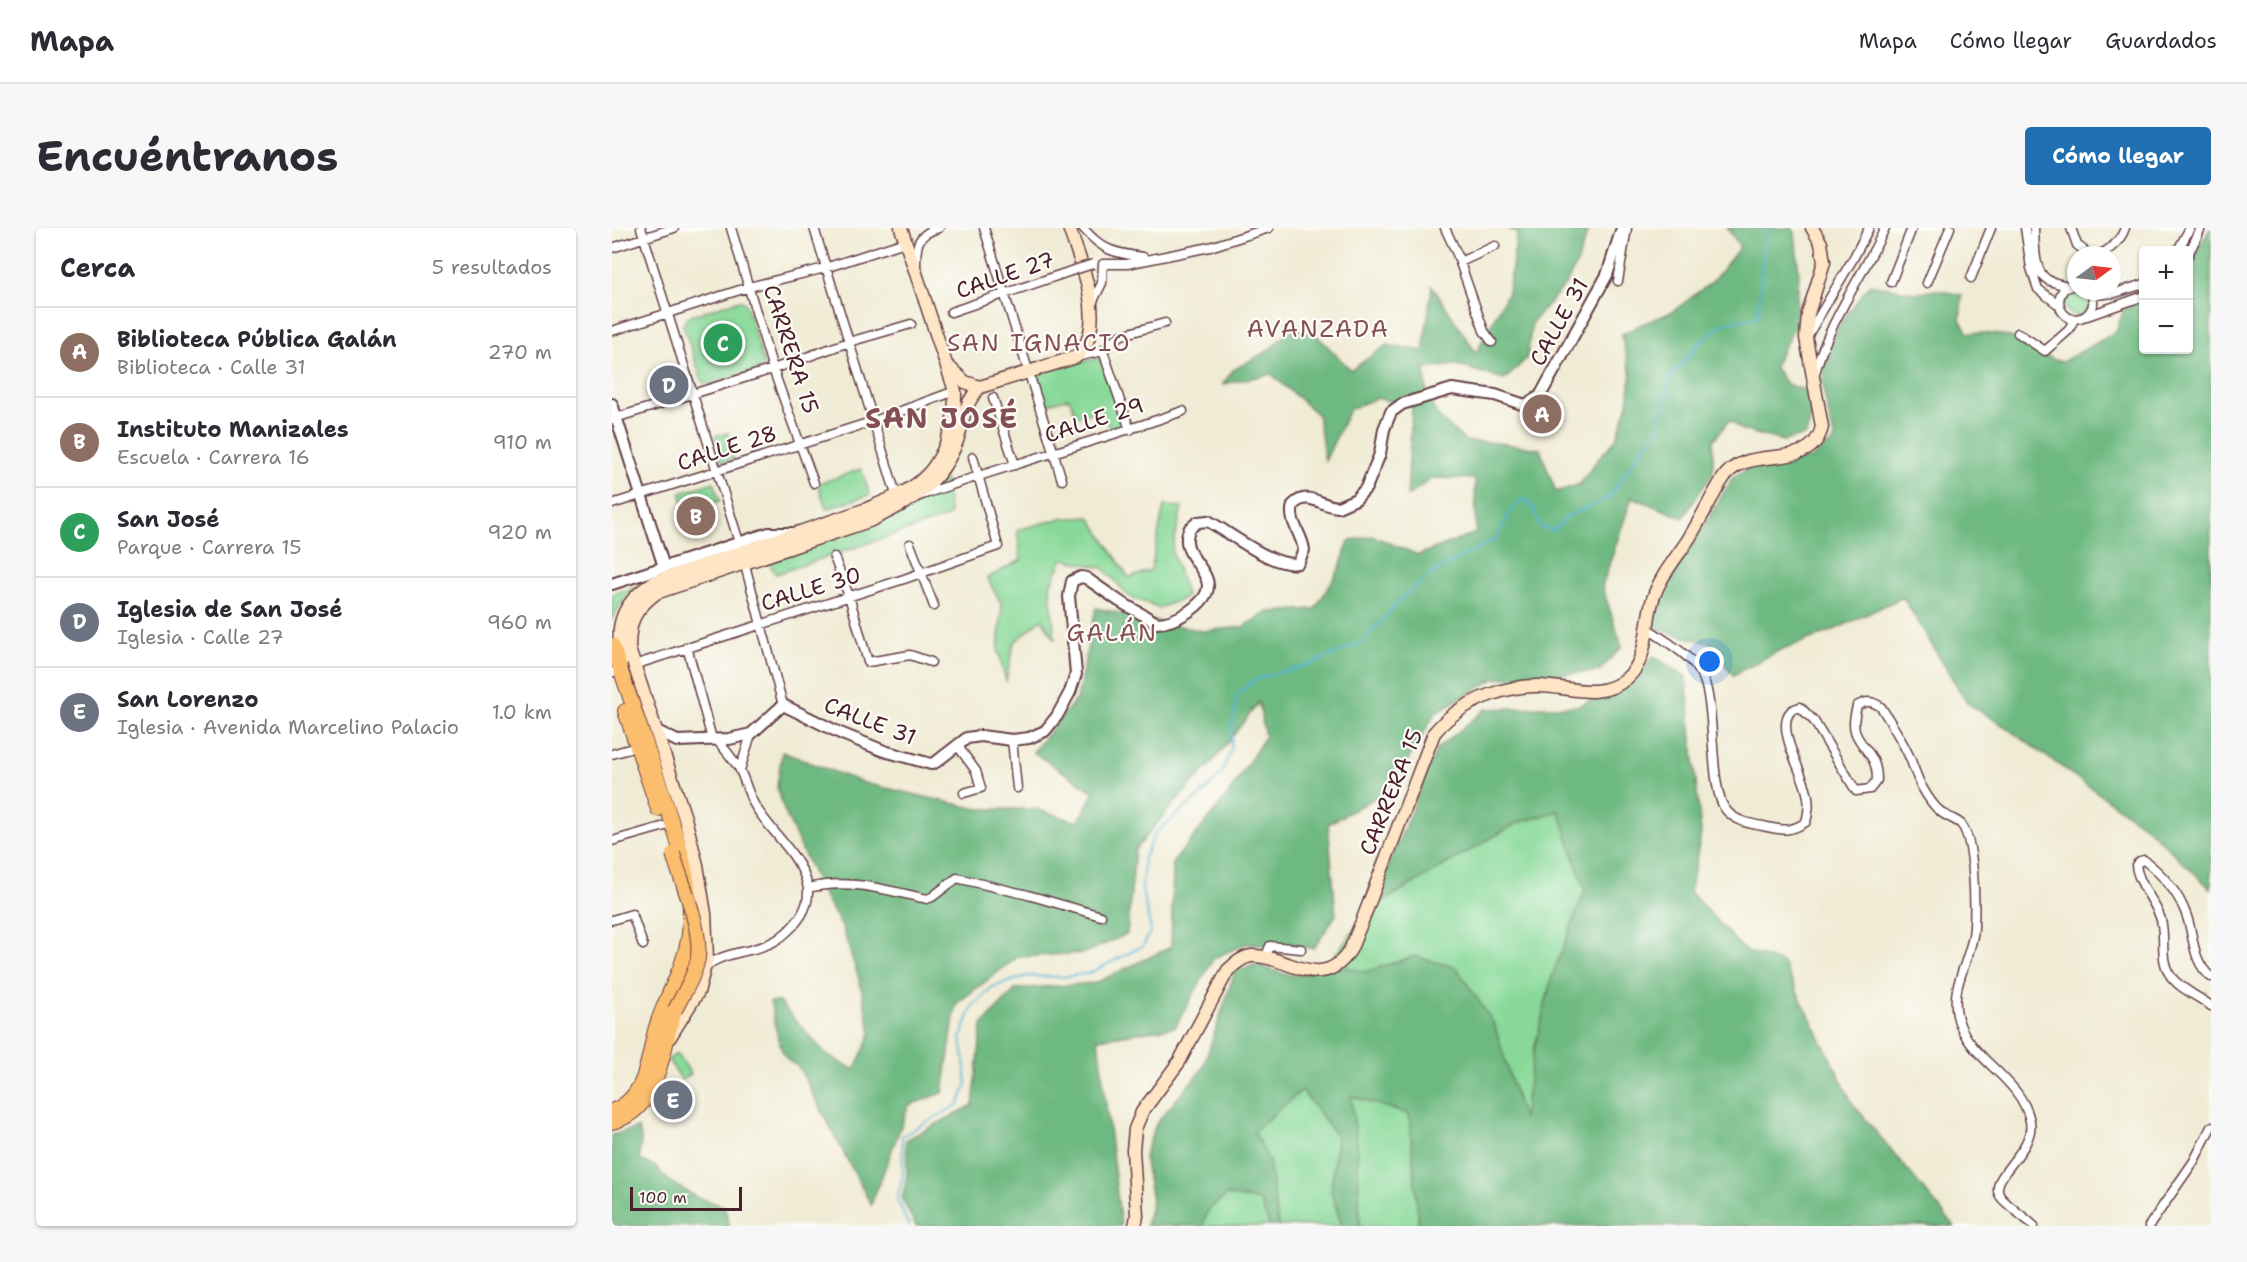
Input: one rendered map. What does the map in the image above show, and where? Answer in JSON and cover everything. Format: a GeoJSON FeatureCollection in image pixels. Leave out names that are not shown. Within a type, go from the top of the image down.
{"type":"FeatureCollection","features":[{"type":"Feature","properties":{"kind":"main road"},"geometry":{"type":"LineString","coordinates":[[664,1046],[698,992],[707,958],[705,914],[697,866],[685,818],[629,649],[629,633],[634,616],[642,604],[656,593],[741,553],[869,521],[898,501],[931,471],[946,443],[956,407],[955,391],[901,228]]}},
{"type":"Feature","properties":{"kind":"main road"},"geometry":{"type":"LineString","coordinates":[[612,1111],[625,1105],[633,1097],[645,1076],[658,1022],[683,963],[689,932],[687,873],[619,646],[621,620],[634,597],[654,582],[864,510],[913,499],[931,485],[955,446],[969,399],[980,387],[1076,357],[1087,344],[1092,327],[1090,305],[1069,228]]}},
{"type":"Feature","properties":{"kind":"main road","name":"CARRERA 15"},"geometry":{"type":"LineString","coordinates":[[1135,1226],[1137,1216],[1133,1150],[1135,1129],[1142,1112],[1179,1062],[1228,970],[1249,956],[1265,958],[1305,970],[1319,971],[1328,969],[1341,961],[1350,950],[1434,733],[1454,713],[1487,696],[1512,688],[1537,686],[1577,692],[1609,688],[1627,678],[1640,661],[1652,601],[1665,573],[1687,542],[1724,477],[1736,465],[1749,461],[1776,455],[1796,455],[1810,448],[1819,438],[1822,427],[1806,338],[1808,314],[1824,262],[1821,243],[1812,228]]}},
{"type":"Feature","properties":{"kind":"main road"},"geometry":{"type":"LineString","coordinates":[[944,359],[953,372],[965,382],[980,387]]}},
{"type":"Feature","properties":{"kind":"main road"},"geometry":{"type":"LineString","coordinates":[[612,645],[658,779]]}},
{"type":"Feature","properties":{"kind":"main road"},"geometry":{"type":"LineString","coordinates":[[612,1122],[627,1117],[635,1111],[655,1084],[675,1010],[698,959],[695,924],[613,670]]}},
{"type":"Feature","properties":{"kind":"street"},"geometry":{"type":"LineString","coordinates":[[641,228],[741,553],[783,705],[751,734],[729,739],[677,741],[657,731]]}},
{"type":"Feature","properties":{"kind":"street"},"geometry":{"type":"LineString","coordinates":[[612,248],[674,228]]}},
{"type":"Feature","properties":{"kind":"street","name":"CARRERA 15"},"geometry":{"type":"LineString","coordinates":[[731,228],[773,369],[814,483]]}},
{"type":"Feature","properties":{"kind":"street"},"geometry":{"type":"LineString","coordinates":[[814,228],[898,501]]}},
{"type":"Feature","properties":{"kind":"street"},"geometry":{"type":"LineString","coordinates":[[915,274],[917,246],[921,238],[926,232],[939,228]]}},
{"type":"Feature","properties":{"kind":"street"},"geometry":{"type":"LineString","coordinates":[[984,228],[1062,480]]}},
{"type":"Feature","properties":{"kind":"street"},"geometry":{"type":"LineString","coordinates":[[1083,228],[1099,245],[1112,252],[1149,258]]}},
{"type":"Feature","properties":{"kind":"street"},"geometry":{"type":"LineString","coordinates":[[1090,305],[1102,284],[1103,264],[1126,264],[1209,247],[1269,228]]}},
{"type":"Feature","properties":{"kind":"street"},"geometry":{"type":"LineString","coordinates":[[1445,228],[1460,262],[1484,330],[1492,342]]}},
{"type":"Feature","properties":{"kind":"street","name":"CALLE 31"},"geometry":{"type":"LineString","coordinates":[[783,705],[840,733],[884,751],[931,764],[967,738],[981,736],[1012,740],[1029,738],[1045,731],[1061,710],[1076,674],[1069,596],[1072,581],[1081,577],[1086,578],[1119,601],[1157,622],[1164,623],[1180,617],[1202,603],[1208,590],[1206,576],[1197,563],[1187,538],[1190,528],[1203,521],[1208,521],[1245,544],[1285,564],[1298,563],[1304,550],[1291,519],[1293,505],[1299,499],[1306,498],[1338,507],[1362,494],[1380,454],[1384,429],[1394,408],[1446,389],[1495,395],[1525,405],[1540,396],[1607,275],[1622,228]]}},
{"type":"Feature","properties":{"kind":"street"},"geometry":{"type":"LineString","coordinates":[[1618,281],[1627,228]]}},
{"type":"Feature","properties":{"kind":"street"},"geometry":{"type":"LineString","coordinates":[[1806,338],[1869,228]]}},
{"type":"Feature","properties":{"kind":"street"},"geometry":{"type":"LineString","coordinates":[[1813,380],[1820,350],[1871,259],[1885,228]]}},
{"type":"Feature","properties":{"kind":"street"},"geometry":{"type":"LineString","coordinates":[[1891,282],[1912,228]]}},
{"type":"Feature","properties":{"kind":"street"},"geometry":{"type":"LineString","coordinates":[[1927,282],[1950,228]]}},
{"type":"Feature","properties":{"kind":"street"},"geometry":{"type":"LineString","coordinates":[[1971,278],[1991,228]]}},
{"type":"Feature","properties":{"kind":"street"},"geometry":{"type":"LineString","coordinates":[[2025,228],[2034,281],[2038,289],[2059,305],[2066,316],[2074,319],[2086,316],[2139,298]]}},
{"type":"Feature","properties":{"kind":"street"},"geometry":{"type":"LineString","coordinates":[[2034,228],[2038,264],[2042,275],[2048,280],[2067,283]]}},
{"type":"Feature","properties":{"kind":"street"},"geometry":{"type":"LineString","coordinates":[[2071,228],[2078,246]]}},
{"type":"Feature","properties":{"kind":"street"},"geometry":{"type":"LineString","coordinates":[[2113,246],[2119,241],[2125,228]]}},
{"type":"Feature","properties":{"kind":"street"},"geometry":{"type":"LineString","coordinates":[[2180,246],[2190,228]]}},
{"type":"Feature","properties":{"kind":"street"},"geometry":{"type":"LineString","coordinates":[[2192,246],[2201,228]]}},
{"type":"Feature","properties":{"kind":"street"},"geometry":{"type":"LineString","coordinates":[[612,331],[749,287],[825,268],[905,242]]}},
{"type":"Feature","properties":{"kind":"street"},"geometry":{"type":"LineString","coordinates":[[1460,262],[1495,246]]}},
{"type":"Feature","properties":{"kind":"street","name":"CALLE 27"},"geometry":{"type":"LineString","coordinates":[[951,312],[1093,264]]}},
{"type":"Feature","properties":{"kind":"street"},"geometry":{"type":"LineString","coordinates":[[2121,291],[2139,286]]}},
{"type":"Feature","properties":{"kind":"street"},"geometry":{"type":"LineString","coordinates":[[2059,305],[2059,296],[2067,290]]}},
{"type":"Feature","properties":{"kind":"street"},"geometry":{"type":"LineString","coordinates":[[2086,316],[2094,304],[2093,300]]}},
{"type":"Feature","properties":{"kind":"street"},"geometry":{"type":"LineString","coordinates":[[2018,333],[2045,351],[2069,330],[2074,319]]}},
{"type":"Feature","properties":{"kind":"street"},"geometry":{"type":"LineString","coordinates":[[1076,357],[1103,351],[1112,341],[1122,335],[1165,323]]}},
{"type":"Feature","properties":{"kind":"street"},"geometry":{"type":"LineString","coordinates":[[614,418],[693,395],[849,342],[911,324]]}},
{"type":"Feature","properties":{"kind":"street"},"geometry":{"type":"LineString","coordinates":[[1103,351],[1130,430]]}},
{"type":"Feature","properties":{"kind":"street","name":"CALLE 28"},"geometry":{"type":"LineString","coordinates":[[612,504],[874,421],[955,391]]}},
{"type":"Feature","properties":{"kind":"street"},"geometry":{"type":"LineString","coordinates":[[993,398],[1015,465]]}},
{"type":"Feature","properties":{"kind":"street"},"geometry":{"type":"LineString","coordinates":[[612,404],[614,418],[664,567]]}},
{"type":"Feature","properties":{"kind":"street","name":"CALLE 29"},"geometry":{"type":"LineString","coordinates":[[913,499],[979,475],[1130,430],[1183,411]]}},
{"type":"Feature","properties":{"kind":"street"},"geometry":{"type":"LineString","coordinates":[[973,457],[979,475]]}},
{"type":"Feature","properties":{"kind":"street","name":"CALLE 30"},"geometry":{"type":"LineString","coordinates":[[634,665],[998,546],[979,475]]}},
{"type":"Feature","properties":{"kind":"street"},"geometry":{"type":"LineString","coordinates":[[910,544],[934,606]]}},
{"type":"Feature","properties":{"kind":"street"},"geometry":{"type":"LineString","coordinates":[[612,584],[664,567],[741,553]]}},
{"type":"Feature","properties":{"kind":"street"},"geometry":{"type":"LineString","coordinates":[[834,558],[849,596],[868,662],[910,655],[931,662]]}},
{"type":"Feature","properties":{"kind":"street"},"geometry":{"type":"LineString","coordinates":[[1647,628],[1691,661],[1704,677],[1711,703],[1718,795],[1726,810],[1743,822],[1786,831],[1806,822],[1810,806],[1806,787],[1793,759],[1786,722],[1791,711],[1800,707],[1814,721],[1856,791],[1870,789],[1877,780],[1877,770],[1871,754],[1855,733],[1854,720],[1857,706],[1865,701],[1881,706],[1932,804],[1960,824],[1964,830],[1969,844],[1973,876],[1974,926],[1955,998],[1956,1013],[1968,1041],[2015,1089],[2025,1107],[2030,1124],[2029,1140],[2000,1179],[1997,1189],[2001,1198],[2034,1226]]}},
{"type":"Feature","properties":{"kind":"street"},"geometry":{"type":"LineString","coordinates":[[687,647],[714,739],[740,770],[756,807],[792,852],[807,878],[808,888],[803,913],[795,924],[780,937],[768,945],[724,956],[705,967]]}},
{"type":"Feature","properties":{"kind":"street"},"geometry":{"type":"LineString","coordinates":[[740,770],[751,734]]}},
{"type":"Feature","properties":{"kind":"street"},"geometry":{"type":"LineString","coordinates":[[1012,740],[1017,788]]}},
{"type":"Feature","properties":{"kind":"street"},"geometry":{"type":"LineString","coordinates":[[658,779],[664,756],[677,741]]}},
{"type":"Feature","properties":{"kind":"street"},"geometry":{"type":"LineString","coordinates":[[957,745],[976,771],[981,788],[964,793]]}},
{"type":"Feature","properties":{"kind":"street"},"geometry":{"type":"LineString","coordinates":[[612,754],[636,747]]}},
{"type":"Feature","properties":{"kind":"street"},"geometry":{"type":"LineString","coordinates":[[612,841],[664,826]]}},
{"type":"Feature","properties":{"kind":"street"},"geometry":{"type":"LineString","coordinates":[[2211,977],[2197,960],[2187,917],[2176,894],[2153,867],[2144,860],[2140,861],[2136,865],[2138,875],[2153,899],[2162,924],[2166,966],[2170,976],[2211,1006]]}},
{"type":"Feature","properties":{"kind":"street"},"geometry":{"type":"LineString","coordinates":[[808,888],[827,883],[848,883],[927,899],[957,878],[1101,916]]}},
{"type":"Feature","properties":{"kind":"street"},"geometry":{"type":"LineString","coordinates":[[613,917],[632,914],[643,945]]}},
{"type":"Feature","properties":{"kind":"street"},"geometry":{"type":"LineString","coordinates":[[1265,958],[1270,946],[1301,949]]}},
{"type":"Feature","properties":{"kind":"street"},"geometry":{"type":"LineString","coordinates":[[2149,1226],[2194,1161],[2211,1127]]}},
{"type":"Feature","properties":{"kind":"green space"},"geometry":{"type":"Polygon","coordinates":[[[1508,228],[1589,228],[1578,261],[1566,284],[1532,322],[1527,358],[1505,380],[1457,365],[1425,369],[1427,396],[1438,416],[1465,441],[1540,449],[1556,492],[1580,484],[1616,439],[1628,405],[1631,373],[1621,335],[1672,312],[1713,281],[1740,247],[1727,228],[1792,228],[1795,233],[1799,274],[1795,326],[1774,366],[1786,384],[1808,391],[1812,413],[1806,435],[1783,441],[1742,430],[1729,420],[1713,441],[1713,472],[1683,518],[1632,497],[1602,586],[1622,647],[1599,671],[1494,679],[1436,712],[1391,789],[1328,824],[1336,915],[1314,948],[1245,944],[1214,958],[1175,1027],[1098,1039],[1121,1226],[916,1226],[902,1199],[907,1175],[906,1140],[973,1105],[982,1025],[1016,989],[1095,983],[1171,947],[1173,862],[1225,799],[1265,737],[1259,702],[1212,763],[1173,804],[1135,850],[1127,934],[1085,953],[1018,957],[956,1004],[943,1093],[909,1105],[871,1205],[798,1066],[787,1059],[783,1053],[770,1002],[779,1002],[827,1055],[855,1070],[871,1033],[860,982],[842,927],[819,887],[784,810],[777,787],[782,752],[864,783],[978,809],[1036,809],[1078,822],[1094,792],[1033,752],[1077,698],[1096,608],[1202,631],[1243,627],[1267,612],[1315,609],[1339,570],[1349,541],[1373,536],[1418,555],[1476,533],[1475,479],[1433,478],[1407,496],[1412,406],[1376,398],[1349,410],[1325,461],[1318,415],[1271,374],[1223,384],[1233,370],[1266,352],[1295,327],[1313,332],[1351,370],[1387,345],[1423,351],[1432,286],[1476,353],[1508,292],[1517,233],[1508,228]]]}},
{"type":"Feature","properties":{"kind":"green space"},"geometry":{"type":"Polygon","coordinates":[[[2211,228],[2211,889],[2147,828],[2004,726],[1967,703],[1903,597],[1834,630],[1778,651],[1733,675],[1711,644],[1657,629],[1651,619],[1671,566],[1694,543],[1733,477],[1754,464],[1810,459],[1835,440],[1824,390],[1824,361],[1837,330],[1870,284],[1915,293],[1937,290],[1962,295],[1960,320],[1968,333],[2010,337],[2049,358],[2062,362],[2116,332],[2124,309],[2139,301],[2139,354],[2193,354],[2193,255],[2211,228]]]}},
{"type":"Feature","properties":{"kind":"green space"},"geometry":{"type":"Polygon","coordinates":[[[2066,294],[2067,300],[2089,300],[2088,307],[2081,315],[2072,315],[2062,305],[2066,294]]]}},
{"type":"Feature","properties":{"kind":"green space"},"geometry":{"type":"Polygon","coordinates":[[[740,300],[746,304],[764,364],[759,369],[711,384],[703,383],[683,325],[690,316],[740,300]]]}},
{"type":"Feature","properties":{"kind":"green space"},"geometry":{"type":"Polygon","coordinates":[[[1099,358],[1126,426],[1111,430],[1100,410],[1077,417],[1069,398],[1045,405],[1036,373],[1099,358]]]}},
{"type":"Feature","properties":{"kind":"green space"},"geometry":{"type":"Polygon","coordinates":[[[728,433],[734,459],[721,462],[715,436],[728,433]]]}},
{"type":"Feature","properties":{"kind":"green space"},"geometry":{"type":"Polygon","coordinates":[[[861,469],[870,495],[826,509],[818,484],[861,469]]]}},
{"type":"Feature","properties":{"kind":"green space"},"geometry":{"type":"Polygon","coordinates":[[[945,478],[950,516],[776,574],[767,560],[901,513],[945,478]]]}},
{"type":"Feature","properties":{"kind":"green space"},"geometry":{"type":"Polygon","coordinates":[[[714,482],[720,501],[686,511],[680,493],[714,482]]]}},
{"type":"Feature","properties":{"kind":"green space"},"geometry":{"type":"Polygon","coordinates":[[[1164,506],[1182,507],[1172,551],[1187,597],[1159,608],[1130,597],[1103,568],[1063,559],[1050,586],[1055,640],[1042,619],[1014,643],[1006,682],[998,650],[1002,605],[987,578],[1021,560],[1017,530],[1058,519],[1090,517],[1129,578],[1151,570],[1164,506]]]}},
{"type":"Feature","properties":{"kind":"green space"},"geometry":{"type":"Polygon","coordinates":[[[636,587],[624,600],[612,619],[612,594],[636,587]]]}},
{"type":"Feature","properties":{"kind":"green space"},"geometry":{"type":"Polygon","coordinates":[[[1653,656],[1686,677],[1701,833],[1690,892],[1744,950],[1783,963],[1853,1104],[1954,1226],[1419,1226],[1409,1114],[1351,1096],[1357,1143],[1360,1226],[1342,1226],[1331,1191],[1337,1137],[1302,1090],[1254,1131],[1269,1161],[1277,1220],[1280,1226],[1270,1226],[1260,1201],[1227,1195],[1208,1210],[1202,1226],[1146,1226],[1152,1199],[1144,1157],[1156,1124],[1203,1068],[1235,971],[1258,964],[1277,972],[1293,975],[1309,972],[1328,963],[1365,972],[1415,956],[1457,968],[1494,1024],[1523,1119],[1534,1050],[1552,977],[1585,890],[1559,811],[1517,823],[1371,908],[1437,749],[1486,709],[1577,706],[1638,680],[1653,656]]]}},
{"type":"Feature","properties":{"kind":"green space"},"geometry":{"type":"Polygon","coordinates":[[[1559,811],[1585,890],[1552,977],[1534,1050],[1523,1121],[1494,1024],[1415,956],[1365,972],[1328,963],[1371,908],[1517,823],[1559,811]]]}},
{"type":"Feature","properties":{"kind":"green space"},"geometry":{"type":"Polygon","coordinates":[[[677,1053],[691,1074],[682,1080],[668,1060],[677,1053]]]}},
{"type":"Feature","properties":{"kind":"green space"},"geometry":{"type":"Polygon","coordinates":[[[1302,1090],[1337,1137],[1331,1191],[1342,1226],[1280,1226],[1277,1220],[1254,1131],[1302,1090]]]}},
{"type":"Feature","properties":{"kind":"green space"},"geometry":{"type":"Polygon","coordinates":[[[1350,1096],[1409,1114],[1419,1226],[1360,1226],[1357,1143],[1350,1096]]]}},
{"type":"Feature","properties":{"kind":"green space"},"geometry":{"type":"Polygon","coordinates":[[[638,1128],[641,1137],[640,1160],[656,1167],[670,1182],[698,1198],[724,1206],[730,1226],[612,1226],[612,1135],[638,1128]]]}},
{"type":"Feature","properties":{"kind":"green space"},"geometry":{"type":"Polygon","coordinates":[[[1227,1195],[1260,1201],[1270,1226],[1202,1226],[1208,1210],[1227,1195]]]}},
{"type":"Feature","properties":{"kind":"waterway"},"geometry":{"type":"LineString","coordinates":[[909,1226],[897,1199],[903,1175],[902,1136],[959,1104],[967,1084],[961,1037],[972,1007],[992,987],[1027,976],[1064,977],[1090,973],[1143,946],[1151,930],[1142,890],[1144,857],[1156,832],[1200,796],[1222,773],[1231,749],[1232,724],[1238,693],[1256,679],[1308,665],[1361,643],[1406,594],[1437,570],[1497,538],[1510,511],[1525,499],[1534,509],[1539,526],[1554,531],[1567,517],[1611,496],[1636,456],[1659,429],[1669,380],[1699,343],[1724,323],[1758,317],[1765,228]]}},
{"type":"Feature","properties":{"kind":"place","name":"San José"},"geometry":{"type":"Point","coordinates":[723,343]}},
{"type":"Feature","properties":{"kind":"place","name":"Iglesia de San José"},"geometry":{"type":"Point","coordinates":[669,385]}},
{"type":"Feature","properties":{"kind":"place","name":"Biblioteca Pública Galán"},"geometry":{"type":"Point","coordinates":[1542,414]}},
{"type":"Feature","properties":{"kind":"place","name":"Instituto Manizales"},"geometry":{"type":"Point","coordinates":[696,516]}},
{"type":"Feature","properties":{"kind":"place","name":"San Lorenzo"},"geometry":{"type":"Point","coordinates":[673,1100]}},
{"type":"Feature","properties":{"kind":"district","name":"AVANZADA"},"geometry":{"type":"Point","coordinates":[1318,329]}},
{"type":"Feature","properties":{"kind":"district","name":"SAN IGNACIO"},"geometry":{"type":"Point","coordinates":[1039,343]}},
{"type":"Feature","properties":{"kind":"district","name":"SAN JOSÉ"},"geometry":{"type":"Point","coordinates":[942,418]}},
{"type":"Feature","properties":{"kind":"district","name":"GALÁN"},"geometry":{"type":"Point","coordinates":[1112,633]}}]}
